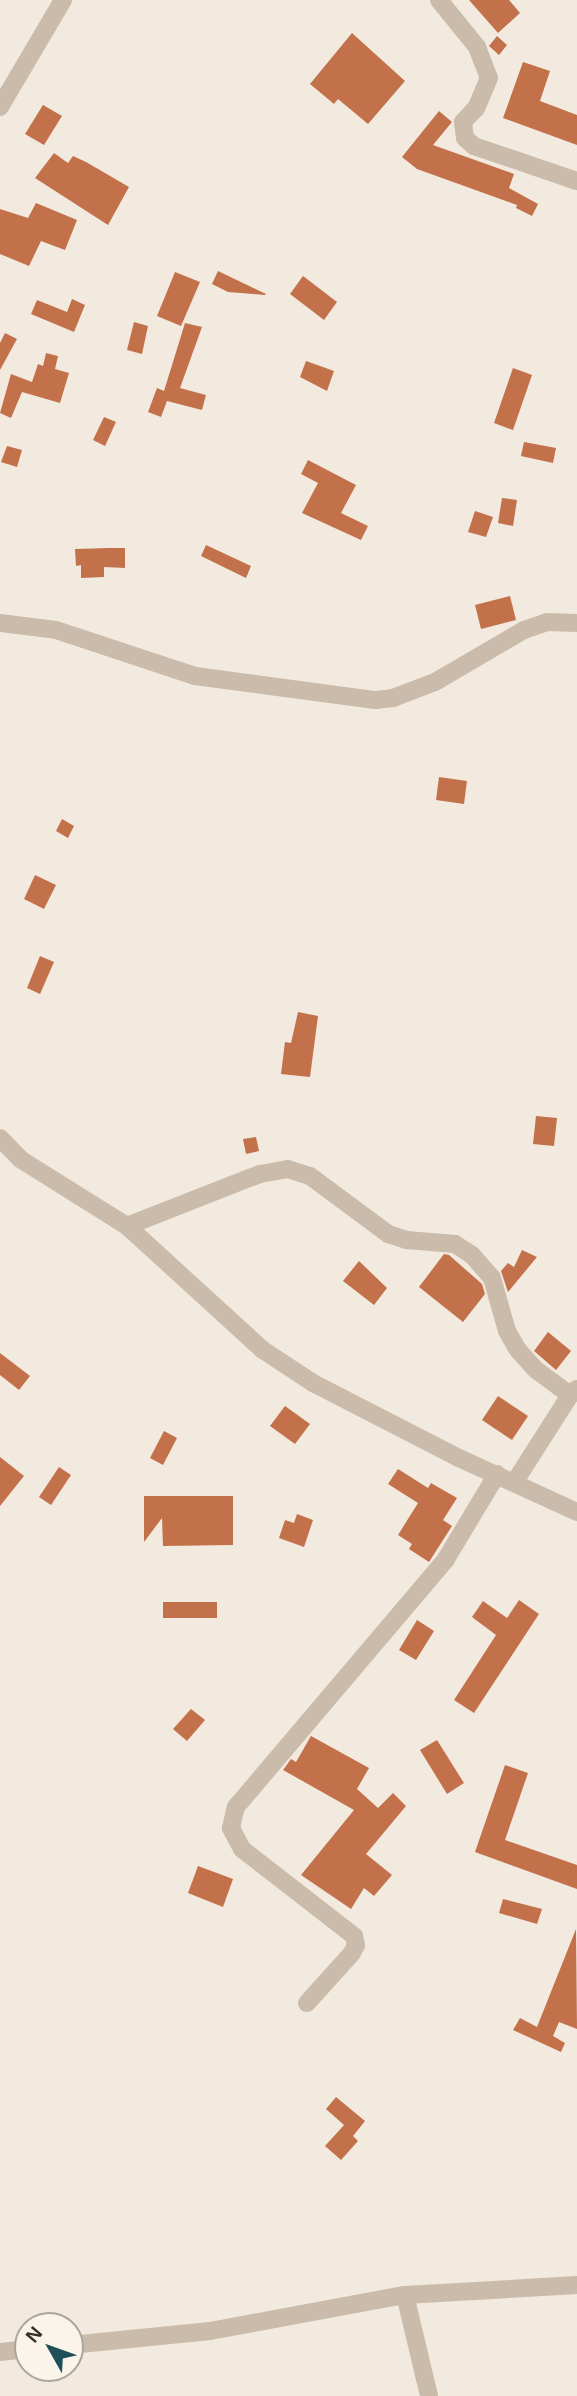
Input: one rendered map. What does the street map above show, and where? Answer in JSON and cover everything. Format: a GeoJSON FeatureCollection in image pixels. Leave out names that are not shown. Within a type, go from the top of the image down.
{"type":"FeatureCollection","features":[{"type":"Feature","properties":{"kind":"street"},"geometry":{"type":"LineString","coordinates":[[0,107],[62,0]]}},
{"type":"Feature","properties":{"kind":"street"},"geometry":{"type":"LineString","coordinates":[[439,0],[477,47],[489,78],[476,107],[463,122],[465,138],[474,146],[577,181]]}},
{"type":"Feature","properties":{"kind":"street"},"geometry":{"type":"LineString","coordinates":[[0,623],[56,630],[195,676],[375,700],[393,698],[435,682],[524,630],[547,622],[577,624]]}},
{"type":"Feature","properties":{"kind":"street"},"geometry":{"type":"LineString","coordinates":[[0,1138],[20,1159],[127,1226],[263,1350],[313,1383],[459,1458],[577,1512]]}},
{"type":"Feature","properties":{"kind":"street"},"geometry":{"type":"LineString","coordinates":[[127,1226],[260,1174],[288,1169],[310,1176],[388,1234],[407,1240],[454,1244],[472,1255],[492,1278],[507,1331],[518,1350],[535,1369],[573,1392],[514,1483]]}},
{"type":"Feature","properties":{"kind":"street"},"geometry":{"type":"LineString","coordinates":[[307,2003],[352,1953],[356,1945],[354,1936],[349,1928],[242,1849],[231,1828],[236,1807],[446,1559],[497,1474]]}},
{"type":"Feature","properties":{"kind":"street"},"geometry":{"type":"LineString","coordinates":[[84,2344],[210,2331],[405,2295],[577,2285]]}},
{"type":"Feature","properties":{"kind":"street"},"geometry":{"type":"LineString","coordinates":[[405,2295],[429,2396]]}},
{"type":"Feature","properties":{"kind":"building"},"geometry":{"type":"Polygon","coordinates":[[[469,0],[509,0],[520,13],[498,33],[469,0]]]}},
{"type":"Feature","properties":{"kind":"building"},"geometry":{"type":"Polygon","coordinates":[[[352,33],[405,81],[368,124],[338,99],[334,104],[310,84],[352,33]]]}},
{"type":"Feature","properties":{"kind":"building"},"geometry":{"type":"Polygon","coordinates":[[[497,36],[507,45],[499,55],[489,46],[497,36]]]}},
{"type":"Feature","properties":{"kind":"building"},"geometry":{"type":"Polygon","coordinates":[[[523,62],[550,71],[540,101],[577,115],[577,145],[503,118],[523,62]]]}},
{"type":"Feature","properties":{"kind":"building"},"geometry":{"type":"Polygon","coordinates":[[[43,105],[62,116],[44,145],[25,134],[43,105]]]}},
{"type":"Feature","properties":{"kind":"building"},"geometry":{"type":"Polygon","coordinates":[[[439,111],[452,122],[433,145],[514,174],[509,188],[538,204],[532,216],[516,208],[517,205],[417,169],[402,157],[439,111]]]}},
{"type":"Feature","properties":{"kind":"building"},"geometry":{"type":"Polygon","coordinates":[[[54,153],[68,163],[73,156],[129,187],[108,225],[35,178],[54,153]]]}},
{"type":"Feature","properties":{"kind":"building"},"geometry":{"type":"Polygon","coordinates":[[[36,203],[77,220],[65,250],[41,241],[29,266],[0,254],[0,209],[28,218],[36,203]]]}},
{"type":"Feature","properties":{"kind":"building"},"geometry":{"type":"Polygon","coordinates":[[[218,271],[266,294],[228,292],[212,284],[218,271]]]}},
{"type":"Feature","properties":{"kind":"building"},"geometry":{"type":"Polygon","coordinates":[[[175,272],[200,282],[181,326],[157,316],[175,272]]]}},
{"type":"Feature","properties":{"kind":"building"},"geometry":{"type":"Polygon","coordinates":[[[303,276],[337,302],[324,320],[290,294],[303,276]]]}},
{"type":"Feature","properties":{"kind":"building"},"geometry":{"type":"Polygon","coordinates":[[[72,299],[85,305],[74,332],[31,314],[37,300],[67,312],[72,299]]]}},
{"type":"Feature","properties":{"kind":"building"},"geometry":{"type":"Polygon","coordinates":[[[134,322],[148,326],[142,354],[127,350],[134,322]]]}},
{"type":"Feature","properties":{"kind":"building"},"geometry":{"type":"Polygon","coordinates":[[[185,323],[202,327],[180,388],[206,395],[202,410],[167,401],[161,417],[148,412],[157,388],[164,391],[185,323]]]}},
{"type":"Feature","properties":{"kind":"building"},"geometry":{"type":"Polygon","coordinates":[[[5,333],[17,339],[0,370],[0,343],[5,333]]]}},
{"type":"Feature","properties":{"kind":"building"},"geometry":{"type":"Polygon","coordinates":[[[46,353],[58,356],[55,369],[69,373],[60,403],[22,392],[11,418],[0,413],[11,374],[32,382],[38,364],[43,366],[46,353]]]}},
{"type":"Feature","properties":{"kind":"building"},"geometry":{"type":"Polygon","coordinates":[[[306,361],[334,371],[327,391],[300,377],[306,361]]]}},
{"type":"Feature","properties":{"kind":"building"},"geometry":{"type":"Polygon","coordinates":[[[513,368],[532,375],[513,430],[494,423],[513,368]]]}},
{"type":"Feature","properties":{"kind":"building"},"geometry":{"type":"Polygon","coordinates":[[[104,417],[116,422],[105,446],[93,440],[104,417]]]}},
{"type":"Feature","properties":{"kind":"building"},"geometry":{"type":"Polygon","coordinates":[[[524,442],[556,448],[553,463],[521,456],[524,442]]]}},
{"type":"Feature","properties":{"kind":"building"},"geometry":{"type":"Polygon","coordinates":[[[7,446],[22,450],[17,467],[1,462],[7,446]]]}},
{"type":"Feature","properties":{"kind":"building"},"geometry":{"type":"Polygon","coordinates":[[[308,460],[356,485],[341,513],[368,526],[361,540],[302,513],[318,483],[301,474],[308,460]]]}},
{"type":"Feature","properties":{"kind":"building"},"geometry":{"type":"Polygon","coordinates":[[[502,498],[517,500],[513,526],[498,523],[502,498]]]}},
{"type":"Feature","properties":{"kind":"building"},"geometry":{"type":"Polygon","coordinates":[[[475,511],[493,517],[486,537],[468,532],[475,511]]]}},
{"type":"Feature","properties":{"kind":"building"},"geometry":{"type":"Polygon","coordinates":[[[206,545],[251,566],[246,578],[201,556],[206,545]]]}},
{"type":"Feature","properties":{"kind":"building"},"geometry":{"type":"Polygon","coordinates":[[[125,548],[125,568],[104,567],[104,577],[81,578],[81,565],[76,566],[75,549],[125,548]]]}},
{"type":"Feature","properties":{"kind":"building"},"geometry":{"type":"Polygon","coordinates":[[[510,596],[516,620],[481,629],[475,605],[510,596]]]}},
{"type":"Feature","properties":{"kind":"building"},"geometry":{"type":"Polygon","coordinates":[[[439,777],[467,781],[464,804],[436,800],[439,777]]]}},
{"type":"Feature","properties":{"kind":"building"},"geometry":{"type":"Polygon","coordinates":[[[62,819],[74,826],[68,838],[56,831],[62,819]]]}},
{"type":"Feature","properties":{"kind":"building"},"geometry":{"type":"Polygon","coordinates":[[[35,875],[56,885],[44,909],[24,899],[35,875]]]}},
{"type":"Feature","properties":{"kind":"building"},"geometry":{"type":"Polygon","coordinates":[[[40,956],[54,962],[40,994],[27,988],[40,956]]]}},
{"type":"Feature","properties":{"kind":"building"},"geometry":{"type":"Polygon","coordinates":[[[298,1012],[318,1016],[310,1077],[281,1074],[285,1042],[291,1043],[298,1012]]]}},
{"type":"Feature","properties":{"kind":"building"},"geometry":{"type":"Polygon","coordinates":[[[536,1116],[557,1118],[554,1146],[533,1144],[536,1116]]]}},
{"type":"Feature","properties":{"kind":"building"},"geometry":{"type":"Polygon","coordinates":[[[256,1137],[259,1151],[246,1154],[243,1139],[256,1137]]]}},
{"type":"Feature","properties":{"kind":"building"},"geometry":{"type":"Polygon","coordinates":[[[522,1250],[537,1257],[508,1292],[501,1271],[508,1263],[514,1267],[522,1250]]]}},
{"type":"Feature","properties":{"kind":"building"},"geometry":{"type":"Polygon","coordinates":[[[444,1254],[449,1255],[482,1284],[485,1294],[463,1322],[419,1287],[444,1254]]]}},
{"type":"Feature","properties":{"kind":"building"},"geometry":{"type":"Polygon","coordinates":[[[359,1261],[387,1288],[374,1305],[343,1281],[359,1261]]]}},
{"type":"Feature","properties":{"kind":"building"},"geometry":{"type":"Polygon","coordinates":[[[548,1332],[571,1351],[556,1370],[534,1351],[548,1332]]]}},
{"type":"Feature","properties":{"kind":"building"},"geometry":{"type":"Polygon","coordinates":[[[0,1353],[30,1376],[19,1390],[0,1375],[0,1353]]]}},
{"type":"Feature","properties":{"kind":"building"},"geometry":{"type":"Polygon","coordinates":[[[498,1396],[528,1416],[512,1440],[482,1420],[498,1396]]]}},
{"type":"Feature","properties":{"kind":"building"},"geometry":{"type":"Polygon","coordinates":[[[285,1406],[310,1424],[295,1444],[270,1426],[285,1406]]]}},
{"type":"Feature","properties":{"kind":"building"},"geometry":{"type":"Polygon","coordinates":[[[164,1431],[177,1438],[163,1465],[150,1458],[164,1431]]]}},
{"type":"Feature","properties":{"kind":"building"},"geometry":{"type":"Polygon","coordinates":[[[0,1457],[24,1476],[0,1506],[0,1457]]]}},
{"type":"Feature","properties":{"kind":"building"},"geometry":{"type":"Polygon","coordinates":[[[59,1467],[71,1475],[51,1505],[39,1497],[59,1467]]]}},
{"type":"Feature","properties":{"kind":"building"},"geometry":{"type":"Polygon","coordinates":[[[398,1469],[428,1488],[431,1483],[457,1498],[443,1520],[452,1526],[429,1562],[409,1549],[412,1544],[398,1535],[418,1503],[388,1484],[398,1469]]]}},
{"type":"Feature","properties":{"kind":"building"},"geometry":{"type":"Polygon","coordinates":[[[144,1496],[233,1496],[233,1545],[163,1546],[162,1518],[144,1542],[144,1496]]]}},
{"type":"Feature","properties":{"kind":"building"},"geometry":{"type":"Polygon","coordinates":[[[297,1514],[313,1520],[304,1547],[279,1538],[285,1520],[294,1523],[297,1514]]]}},
{"type":"Feature","properties":{"kind":"building"},"geometry":{"type":"Polygon","coordinates":[[[519,1600],[539,1614],[474,1713],[454,1700],[496,1635],[472,1617],[483,1601],[507,1618],[519,1600]]]}},
{"type":"Feature","properties":{"kind":"building"},"geometry":{"type":"Polygon","coordinates":[[[163,1602],[217,1602],[217,1618],[163,1618],[163,1602]]]}},
{"type":"Feature","properties":{"kind":"building"},"geometry":{"type":"Polygon","coordinates":[[[417,1620],[434,1631],[416,1660],[399,1650],[417,1620]]]}},
{"type":"Feature","properties":{"kind":"building"},"geometry":{"type":"Polygon","coordinates":[[[191,1709],[205,1720],[187,1741],[173,1729],[191,1709]]]}},
{"type":"Feature","properties":{"kind":"building"},"geometry":{"type":"Polygon","coordinates":[[[311,1736],[369,1768],[357,1789],[378,1808],[393,1793],[406,1806],[366,1854],[392,1875],[374,1896],[364,1888],[351,1909],[301,1875],[354,1810],[283,1770],[291,1759],[296,1762],[311,1736]]]}},
{"type":"Feature","properties":{"kind":"building"},"geometry":{"type":"Polygon","coordinates":[[[437,1740],[464,1783],[447,1794],[420,1750],[437,1740]]]}},
{"type":"Feature","properties":{"kind":"building"},"geometry":{"type":"Polygon","coordinates":[[[505,1765],[528,1773],[505,1840],[577,1865],[577,1889],[475,1852],[505,1765]]]}},
{"type":"Feature","properties":{"kind":"building"},"geometry":{"type":"Polygon","coordinates":[[[198,1866],[233,1879],[223,1907],[188,1893],[198,1866]]]}},
{"type":"Feature","properties":{"kind":"building"},"geometry":{"type":"Polygon","coordinates":[[[503,1899],[542,1909],[537,1924],[499,1913],[503,1899]]]}},
{"type":"Feature","properties":{"kind":"building"},"geometry":{"type":"Polygon","coordinates":[[[576,1929],[577,2029],[559,2022],[553,2036],[565,2043],[561,2052],[513,2030],[520,2018],[537,2027],[576,1929]]]}},
{"type":"Feature","properties":{"kind":"building"},"geometry":{"type":"Polygon","coordinates":[[[336,2097],[365,2121],[353,2136],[358,2141],[341,2160],[325,2146],[344,2125],[326,2109],[336,2097]]]}}]}
